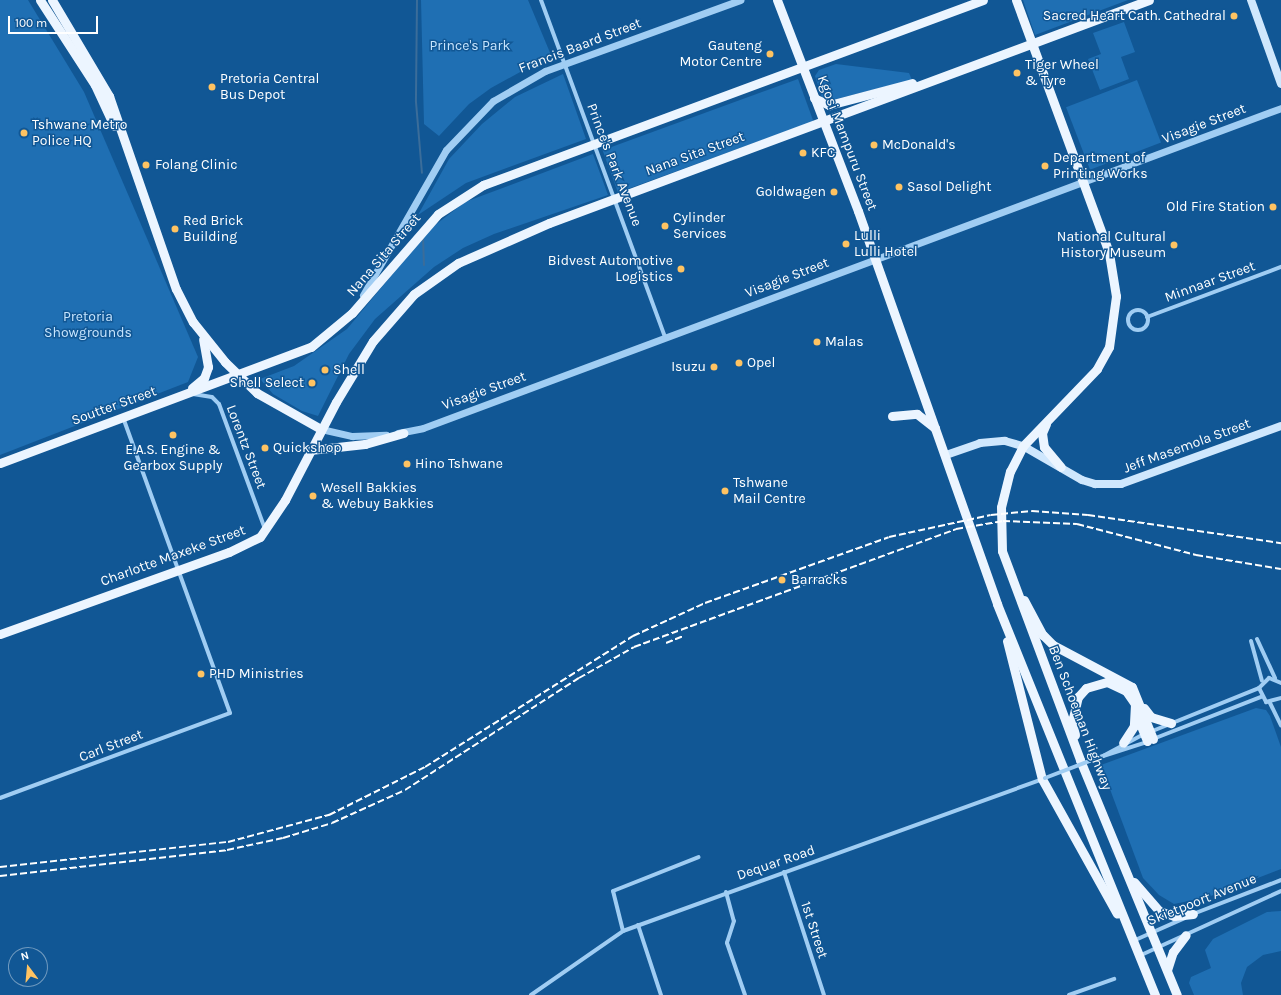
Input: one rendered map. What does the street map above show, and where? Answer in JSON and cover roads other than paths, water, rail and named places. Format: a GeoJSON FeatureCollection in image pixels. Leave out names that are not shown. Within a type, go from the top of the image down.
{"type":"FeatureCollection","features":[{"type":"Feature","properties":{"kind":"main road"},"geometry":{"type":"LineString","coordinates":[[40,0],[95,85],[130,166]]}},
{"type":"Feature","properties":{"kind":"main road"},"geometry":{"type":"LineString","coordinates":[[52,0],[102,81],[130,166],[176,289],[207,349],[207,371],[198,385],[167,402]]}},
{"type":"Feature","properties":{"kind":"main road","name":"Kgosi Mampuru Street"},"geometry":{"type":"LineString","coordinates":[[777,0],[812,96],[876,259],[946,456]]}},
{"type":"Feature","properties":{"kind":"main road","name":"Nana Sita Street"},"geometry":{"type":"LineString","coordinates":[[237,375],[311,347],[352,313],[398,256],[452,203],[483,185],[983,0]]}},
{"type":"Feature","properties":{"kind":"main road","name":"Ben Schoeman Highway"},"geometry":{"type":"LineString","coordinates":[[1016,0],[1113,266],[1114,325],[1109,347],[1097,369],[1023,446],[1004,488],[1002,551],[1080,760],[1177,995]]}},
{"type":"Feature","properties":{"kind":"main road","name":"Nana Sita Street"},"geometry":{"type":"LineString","coordinates":[[321,429],[382,329],[398,308],[433,278],[484,250],[615,199],[1150,0]]}},
{"type":"Feature","properties":{"kind":"main road"},"geometry":{"type":"LineString","coordinates":[[1251,0],[1281,84]]}},
{"type":"Feature","properties":{"kind":"main road"},"geometry":{"type":"LineString","coordinates":[[812,96],[820,103],[829,105],[943,77]]}},
{"type":"Feature","properties":{"kind":"main road"},"geometry":{"type":"LineString","coordinates":[[193,322],[237,375],[274,406],[321,429]]}},
{"type":"Feature","properties":{"kind":"main road","name":"Soutter Street"},"geometry":{"type":"LineString","coordinates":[[0,463],[237,375]]}},
{"type":"Feature","properties":{"kind":"main road"},"geometry":{"type":"LineString","coordinates":[[892,416],[917,414],[936,429]]}},
{"type":"Feature","properties":{"kind":"main road"},"geometry":{"type":"LineString","coordinates":[[1050,418],[1042,433],[1042,441],[1061,467]]}},
{"type":"Feature","properties":{"kind":"main road","name":"Jeff Masemola Street"},"geometry":{"type":"LineString","coordinates":[[946,456],[992,440],[1023,446],[1095,484],[1121,484],[1281,426]]}},
{"type":"Feature","properties":{"kind":"main road","name":"Charlotte Maxeke Street"},"geometry":{"type":"LineString","coordinates":[[0,634],[178,568],[251,543],[266,530],[294,485],[321,429]]}},
{"type":"Feature","properties":{"kind":"main road"},"geometry":{"type":"LineString","coordinates":[[310,450],[358,445],[403,433]]}},
{"type":"Feature","properties":{"kind":"main road"},"geometry":{"type":"LineString","coordinates":[[946,456],[1001,614],[1155,995]]}},
{"type":"Feature","properties":{"kind":"main road"},"geometry":{"type":"LineString","coordinates":[[1002,551],[1043,635],[1062,651],[1126,681],[1151,717],[1171,723]]}},
{"type":"Feature","properties":{"kind":"main road"},"geometry":{"type":"LineString","coordinates":[[1001,614],[1044,779],[1131,938]]}},
{"type":"Feature","properties":{"kind":"main road"},"geometry":{"type":"LineString","coordinates":[[1080,760],[1073,718],[1078,697],[1086,688],[1101,683],[1116,685],[1132,697],[1137,716],[1149,736]]}},
{"type":"Feature","properties":{"kind":"main road"},"geometry":{"type":"LineString","coordinates":[[1142,706],[1149,736]]}},
{"type":"Feature","properties":{"kind":"main road"},"geometry":{"type":"LineString","coordinates":[[1123,743],[1137,716]]}},
{"type":"Feature","properties":{"kind":"main road"},"geometry":{"type":"LineString","coordinates":[[1124,868],[1159,911],[1174,916],[1193,914]]}},
{"type":"Feature","properties":{"kind":"main road"},"geometry":{"type":"LineString","coordinates":[[1166,970],[1173,952],[1186,934]]}},
{"type":"Feature","properties":{"kind":"street","name":"Prince's Park Avenue"},"geometry":{"type":"LineString","coordinates":[[541,0],[563,64],[615,199],[665,338]]}},
{"type":"Feature","properties":{"kind":"street","name":"Francis Baard Street"},"geometry":{"type":"LineString","coordinates":[[352,313],[456,138],[502,94],[563,64],[740,0]]}},
{"type":"Feature","properties":{"kind":"street","name":"Visagie Street"},"geometry":{"type":"LineString","coordinates":[[321,429],[363,437],[403,433],[1084,184],[1281,108]]}},
{"type":"Feature","properties":{"kind":"street","name":"Minnaar Street"},"geometry":{"type":"LineString","coordinates":[[1147,317],[1147,325],[1139,330],[1128,323],[1135,311],[1147,317],[1281,267]]}},
{"type":"Feature","properties":{"kind":"street","name":"Lorentz Street"},"geometry":{"type":"LineString","coordinates":[[188,394],[212,397],[219,404],[266,530]]}},
{"type":"Feature","properties":{"kind":"street"},"geometry":{"type":"LineString","coordinates":[[123,418],[178,568]]}},
{"type":"Feature","properties":{"kind":"street","name":"Carl Street"},"geometry":{"type":"LineString","coordinates":[[0,798],[230,713],[178,568]]}},
{"type":"Feature","properties":{"kind":"street"},"geometry":{"type":"LineString","coordinates":[[1256,639],[1275,678],[1281,681]]}},
{"type":"Feature","properties":{"kind":"street"},"geometry":{"type":"LineString","coordinates":[[1251,641],[1262,681],[1259,688],[1261,697],[1270,703],[1281,726]]}},
{"type":"Feature","properties":{"kind":"street"},"geometry":{"type":"LineString","coordinates":[[1262,681],[1275,678]]}},
{"type":"Feature","properties":{"kind":"street"},"geometry":{"type":"LineString","coordinates":[[1101,757],[1149,736],[1171,723],[1259,688]]}},
{"type":"Feature","properties":{"kind":"street"},"geometry":{"type":"LineString","coordinates":[[1101,757],[1123,743],[1149,736],[1261,697]]}},
{"type":"Feature","properties":{"kind":"street"},"geometry":{"type":"LineString","coordinates":[[1270,703],[1281,700]]}},
{"type":"Feature","properties":{"kind":"street","name":"Dequar Road"},"geometry":{"type":"LineString","coordinates":[[531,995],[623,931],[726,892],[1044,779],[1101,757]]}},
{"type":"Feature","properties":{"kind":"street"},"geometry":{"type":"LineString","coordinates":[[623,931],[613,891],[699,857]]}},
{"type":"Feature","properties":{"kind":"street","name":"1st Street"},"geometry":{"type":"LineString","coordinates":[[784,872],[824,995]]}},
{"type":"Feature","properties":{"kind":"street","name":"Skietpoort Avenue"},"geometry":{"type":"LineString","coordinates":[[1131,938],[1151,933],[1193,914],[1281,880]]}},
{"type":"Feature","properties":{"kind":"street","name":"Skietpoort Avenue"},"geometry":{"type":"LineString","coordinates":[[1139,956],[1281,891]]}},
{"type":"Feature","properties":{"kind":"street"},"geometry":{"type":"LineString","coordinates":[[726,892],[734,921],[727,943],[745,995]]}},
{"type":"Feature","properties":{"kind":"street"},"geometry":{"type":"LineString","coordinates":[[638,925],[661,995]]}},
{"type":"Feature","properties":{"kind":"street"},"geometry":{"type":"LineString","coordinates":[[1069,995],[1114,979]]}},
{"type":"Feature","properties":{"kind":"waterway"},"geometry":{"type":"LineString","coordinates":[[417,0],[416,102],[422,173]]}},
{"type":"Feature","properties":{"kind":"waterway"},"geometry":{"type":"LineString","coordinates":[[423,237],[424,265]]}},
{"type":"Feature","properties":{"kind":"railway"},"geometry":{"type":"LineString","coordinates":[[0,867],[228,842],[329,815],[425,767],[633,636],[705,603],[889,537],[991,515],[1032,511],[1088,515],[1281,543]]}},
{"type":"Feature","properties":{"kind":"railway"},"geometry":{"type":"LineString","coordinates":[[0,876],[227,850],[283,838],[332,823],[405,790],[579,678],[634,647],[956,529],[1003,521],[1077,524],[1196,555],[1281,569]]}},
{"type":"Feature","properties":{"kind":"railway"},"geometry":{"type":"LineString","coordinates":[[666,643],[683,636]]}},
{"type":"Feature","properties":{"kind":"place","name":"Sacred Heart Cath. Cathedral"},"geometry":{"type":"Point","coordinates":[1234,16]}},
{"type":"Feature","properties":{"kind":"place","name":"Gauteng Motor Centre"},"geometry":{"type":"Point","coordinates":[770,54]}},
{"type":"Feature","properties":{"kind":"place","name":"Tiger Wheel & Tyre"},"geometry":{"type":"Point","coordinates":[1017,73]}},
{"type":"Feature","properties":{"kind":"place","name":"Pretoria Central Bus Depot"},"geometry":{"type":"Point","coordinates":[212,87]}},
{"type":"Feature","properties":{"kind":"place","name":"Tshwane Metro Police HQ"},"geometry":{"type":"Point","coordinates":[24,133]}},
{"type":"Feature","properties":{"kind":"place","name":"McDonald's"},"geometry":{"type":"Point","coordinates":[874,145]}},
{"type":"Feature","properties":{"kind":"place","name":"KFC"},"geometry":{"type":"Point","coordinates":[803,153]}},
{"type":"Feature","properties":{"kind":"place","name":"Folang Clinic"},"geometry":{"type":"Point","coordinates":[146,165]}},
{"type":"Feature","properties":{"kind":"place","name":"Department of Printing Works"},"geometry":{"type":"Point","coordinates":[1045,166]}},
{"type":"Feature","properties":{"kind":"place","name":"Sasol Delight"},"geometry":{"type":"Point","coordinates":[899,187]}},
{"type":"Feature","properties":{"kind":"place","name":"Goldwagen"},"geometry":{"type":"Point","coordinates":[834,192]}},
{"type":"Feature","properties":{"kind":"place","name":"Old Fire Station"},"geometry":{"type":"Point","coordinates":[1273,207]}},
{"type":"Feature","properties":{"kind":"place","name":"Cylinder Services"},"geometry":{"type":"Point","coordinates":[665,226]}},
{"type":"Feature","properties":{"kind":"place","name":"Red Brick Building"},"geometry":{"type":"Point","coordinates":[175,229]}},
{"type":"Feature","properties":{"kind":"place","name":"Lulli Lulli Hotel"},"geometry":{"type":"Point","coordinates":[846,244]}},
{"type":"Feature","properties":{"kind":"place","name":"National Cultural History Museum"},"geometry":{"type":"Point","coordinates":[1174,245]}},
{"type":"Feature","properties":{"kind":"place","name":"Bidvest Automotive Logistics"},"geometry":{"type":"Point","coordinates":[681,269]}},
{"type":"Feature","properties":{"kind":"place","name":"Malas"},"geometry":{"type":"Point","coordinates":[817,342]}},
{"type":"Feature","properties":{"kind":"place","name":"Opel"},"geometry":{"type":"Point","coordinates":[739,363]}},
{"type":"Feature","properties":{"kind":"place","name":"Isuzu"},"geometry":{"type":"Point","coordinates":[714,367]}},
{"type":"Feature","properties":{"kind":"place","name":"Shell"},"geometry":{"type":"Point","coordinates":[325,370]}},
{"type":"Feature","properties":{"kind":"place","name":"Shell Select"},"geometry":{"type":"Point","coordinates":[312,383]}},
{"type":"Feature","properties":{"kind":"place","name":"E.A.S. Engine & Gearbox Supply"},"geometry":{"type":"Point","coordinates":[173,435]}},
{"type":"Feature","properties":{"kind":"place","name":"Quickshop"},"geometry":{"type":"Point","coordinates":[265,448]}},
{"type":"Feature","properties":{"kind":"place","name":"Hino Tshwane"},"geometry":{"type":"Point","coordinates":[407,464]}},
{"type":"Feature","properties":{"kind":"place","name":"Tshwane Mail Centre"},"geometry":{"type":"Point","coordinates":[725,491]}},
{"type":"Feature","properties":{"kind":"place","name":"Wesell Bakkies & Webuy Bakkies"},"geometry":{"type":"Point","coordinates":[313,496]}},
{"type":"Feature","properties":{"kind":"place","name":"Barracks"},"geometry":{"type":"Point","coordinates":[782,580]}},
{"type":"Feature","properties":{"kind":"place","name":"PHD Ministries"},"geometry":{"type":"Point","coordinates":[201,674]}},
{"type":"Feature","properties":{"kind":"park label","name":"Prince's Park"},"geometry":{"type":"Point","coordinates":[470,46]}},
{"type":"Feature","properties":{"kind":"park label","name":"Pretoria Showgrounds"},"geometry":{"type":"Point","coordinates":[88,326]}}]}
